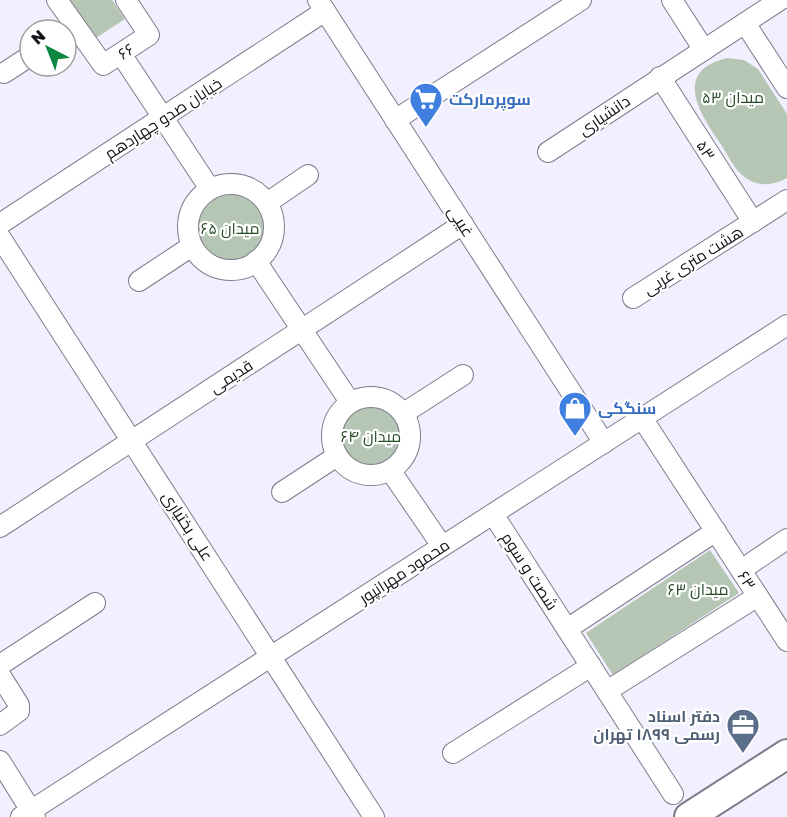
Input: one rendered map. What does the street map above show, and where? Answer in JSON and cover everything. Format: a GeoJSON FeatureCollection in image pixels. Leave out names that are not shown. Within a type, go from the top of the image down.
{"type":"FeatureCollection","features":[{"type":"Feature","properties":{"kind":"main road"},"geometry":{"type":"LineString","coordinates":[[689,817],[787,754]]}},
{"type":"Feature","properties":{"kind":"main road"},"geometry":{"type":"LineString","coordinates":[[718,817],[787,773]]}},
{"type":"Feature","properties":{"kind":"street","name":"۶۶"},"geometry":{"type":"LineString","coordinates":[[57,0],[65,18]]}},
{"type":"Feature","properties":{"kind":"street","name":"۶۶"},"geometry":{"type":"LineString","coordinates":[[78,38],[103,65],[149,35],[126,0]]}},
{"type":"Feature","properties":{"kind":"street"},"geometry":{"type":"LineString","coordinates":[[395,120],[581,0]]}},
{"type":"Feature","properties":{"kind":"street"},"geometry":{"type":"LineString","coordinates":[[672,0],[704,50]]}},
{"type":"Feature","properties":{"kind":"street","name":"دانشیاری"},"geometry":{"type":"LineString","coordinates":[[548,152],[780,0]]}},
{"type":"Feature","properties":{"kind":"street","name":"غیبی"},"geometry":{"type":"LineString","coordinates":[[321,6],[604,443]]}},
{"type":"Feature","properties":{"kind":"street","name":"خیابان صدو چهاردهم"},"geometry":{"type":"LineString","coordinates":[[0,224],[162,118],[321,6]]}},
{"type":"Feature","properties":{"kind":"street"},"geometry":{"type":"LineString","coordinates":[[745,23],[787,88]]}},
{"type":"Feature","properties":{"kind":"street"},"geometry":{"type":"LineString","coordinates":[[121,54],[210,189]]}},
{"type":"Feature","properties":{"kind":"street"},"geometry":{"type":"LineString","coordinates":[[4,73],[18,64]]}},
{"type":"Feature","properties":{"kind":"street","name":"۵۳"},"geometry":{"type":"LineString","coordinates":[[660,77],[753,222]]}},
{"type":"Feature","properties":{"kind":"street"},"geometry":{"type":"LineString","coordinates":[[267,203],[308,175]]}},
{"type":"Feature","properties":{"kind":"street"},"geometry":{"type":"LineString","coordinates":[[222,185],[247,187],[267,203],[274,228],[271,241],[256,261],[245,267],[220,269],[204,260],[192,246],[188,227],[192,208],[210,189],[222,185]]}},
{"type":"Feature","properties":{"kind":"street","name":"هشت متری غربی"},"geometry":{"type":"LineString","coordinates":[[633,298],[787,200]]}},
{"type":"Feature","properties":{"kind":"street","name":"قدیمی"},"geometry":{"type":"LineString","coordinates":[[0,527],[462,224]]}},
{"type":"Feature","properties":{"kind":"street","name":"علی بختیاری"},"geometry":{"type":"LineString","coordinates":[[0,237],[374,817]]}},
{"type":"Feature","properties":{"kind":"street"},"geometry":{"type":"LineString","coordinates":[[139,282],[192,246]]}},
{"type":"Feature","properties":{"kind":"street"},"geometry":{"type":"LineString","coordinates":[[256,261],[350,402]]}},
{"type":"Feature","properties":{"kind":"street","name":"محمود مهرانپور"},"geometry":{"type":"LineString","coordinates":[[29,815],[787,325]]}},
{"type":"Feature","properties":{"kind":"street"},"geometry":{"type":"LineString","coordinates":[[404,413],[464,375]]}},
{"type":"Feature","properties":{"kind":"street"},"geometry":{"type":"LineString","coordinates":[[371,396],[384,398],[404,413],[409,425],[408,450],[401,462],[390,470],[378,475],[364,475],[351,471],[337,456],[331,438],[333,424],[339,413],[350,402],[371,396]]}},
{"type":"Feature","properties":{"kind":"street"},"geometry":{"type":"LineString","coordinates":[[642,418],[716,531],[567,628],[674,794]]}},
{"type":"Feature","properties":{"kind":"street"},"geometry":{"type":"LineString","coordinates":[[282,492],[337,456]]}},
{"type":"Feature","properties":{"kind":"street"},"geometry":{"type":"LineString","coordinates":[[390,470],[442,546]]}},
{"type":"Feature","properties":{"kind":"street","name":"شصت و سوم"},"geometry":{"type":"LineString","coordinates":[[493,514],[567,628]]}},
{"type":"Feature","properties":{"kind":"street","name":"۶۳"},"geometry":{"type":"LineString","coordinates":[[607,691],[758,596],[716,531]]}},
{"type":"Feature","properties":{"kind":"street"},"geometry":{"type":"LineString","coordinates":[[741,570],[787,539]]}},
{"type":"Feature","properties":{"kind":"street"},"geometry":{"type":"LineString","coordinates":[[758,596],[787,641]]}},
{"type":"Feature","properties":{"kind":"street"},"geometry":{"type":"LineString","coordinates":[[0,665],[95,603]]}},
{"type":"Feature","properties":{"kind":"street"},"geometry":{"type":"LineString","coordinates":[[453,753],[591,666]]}},
{"type":"Feature","properties":{"kind":"street"},"geometry":{"type":"LineString","coordinates":[[0,675],[19,705],[19,711],[0,725]]}},
{"type":"Feature","properties":{"kind":"street"},"geometry":{"type":"LineString","coordinates":[[0,761],[29,815]]}},
{"type":"Feature","properties":{"kind":"green space"},"geometry":{"type":"Polygon","coordinates":[[[70,0],[112,0],[125,19],[96,38],[70,0]]]}},
{"type":"Feature","properties":{"kind":"green space","name":"میدان ۵۳"},"geometry":{"type":"Polygon","coordinates":[[[727,58],[744,60],[758,69],[787,114],[787,178],[783,180],[760,184],[742,175],[706,122],[700,109],[695,84],[699,74],[710,65],[727,58]]]}},
{"type":"Feature","properties":{"kind":"green space","name":"میدان ۶۵"},"geometry":{"type":"Polygon","coordinates":[[[223,190],[237,190],[251,196],[262,207],[268,221],[265,243],[257,255],[237,266],[223,266],[209,260],[198,249],[192,235],[192,221],[198,207],[209,196],[223,190]]]}},
{"type":"Feature","properties":{"kind":"green space","name":"میدان ۶۴"},"geometry":{"type":"Polygon","coordinates":[[[371,402],[384,405],[395,412],[402,423],[405,436],[402,449],[395,460],[384,467],[371,470],[358,467],[347,460],[340,449],[337,436],[340,423],[347,412],[358,405],[371,402]]]}},
{"type":"Feature","properties":{"kind":"green space","name":"میدان ۶۳"},"geometry":{"type":"Polygon","coordinates":[[[710,550],[739,593],[613,675],[586,633],[710,550]]]}},
{"type":"Feature","properties":{"kind":"place","name":"سوپرمارکت"},"geometry":{"type":"Point","coordinates":[426,128]}},
{"type":"Feature","properties":{"kind":"place","name":"سنگکی"},"geometry":{"type":"Point","coordinates":[575,437]}},
{"type":"Feature","properties":{"kind":"place","name":"دفتر اسناد رسمی ۱۸۹۹ تهران"},"geometry":{"type":"Point","coordinates":[743,754]}}]}
